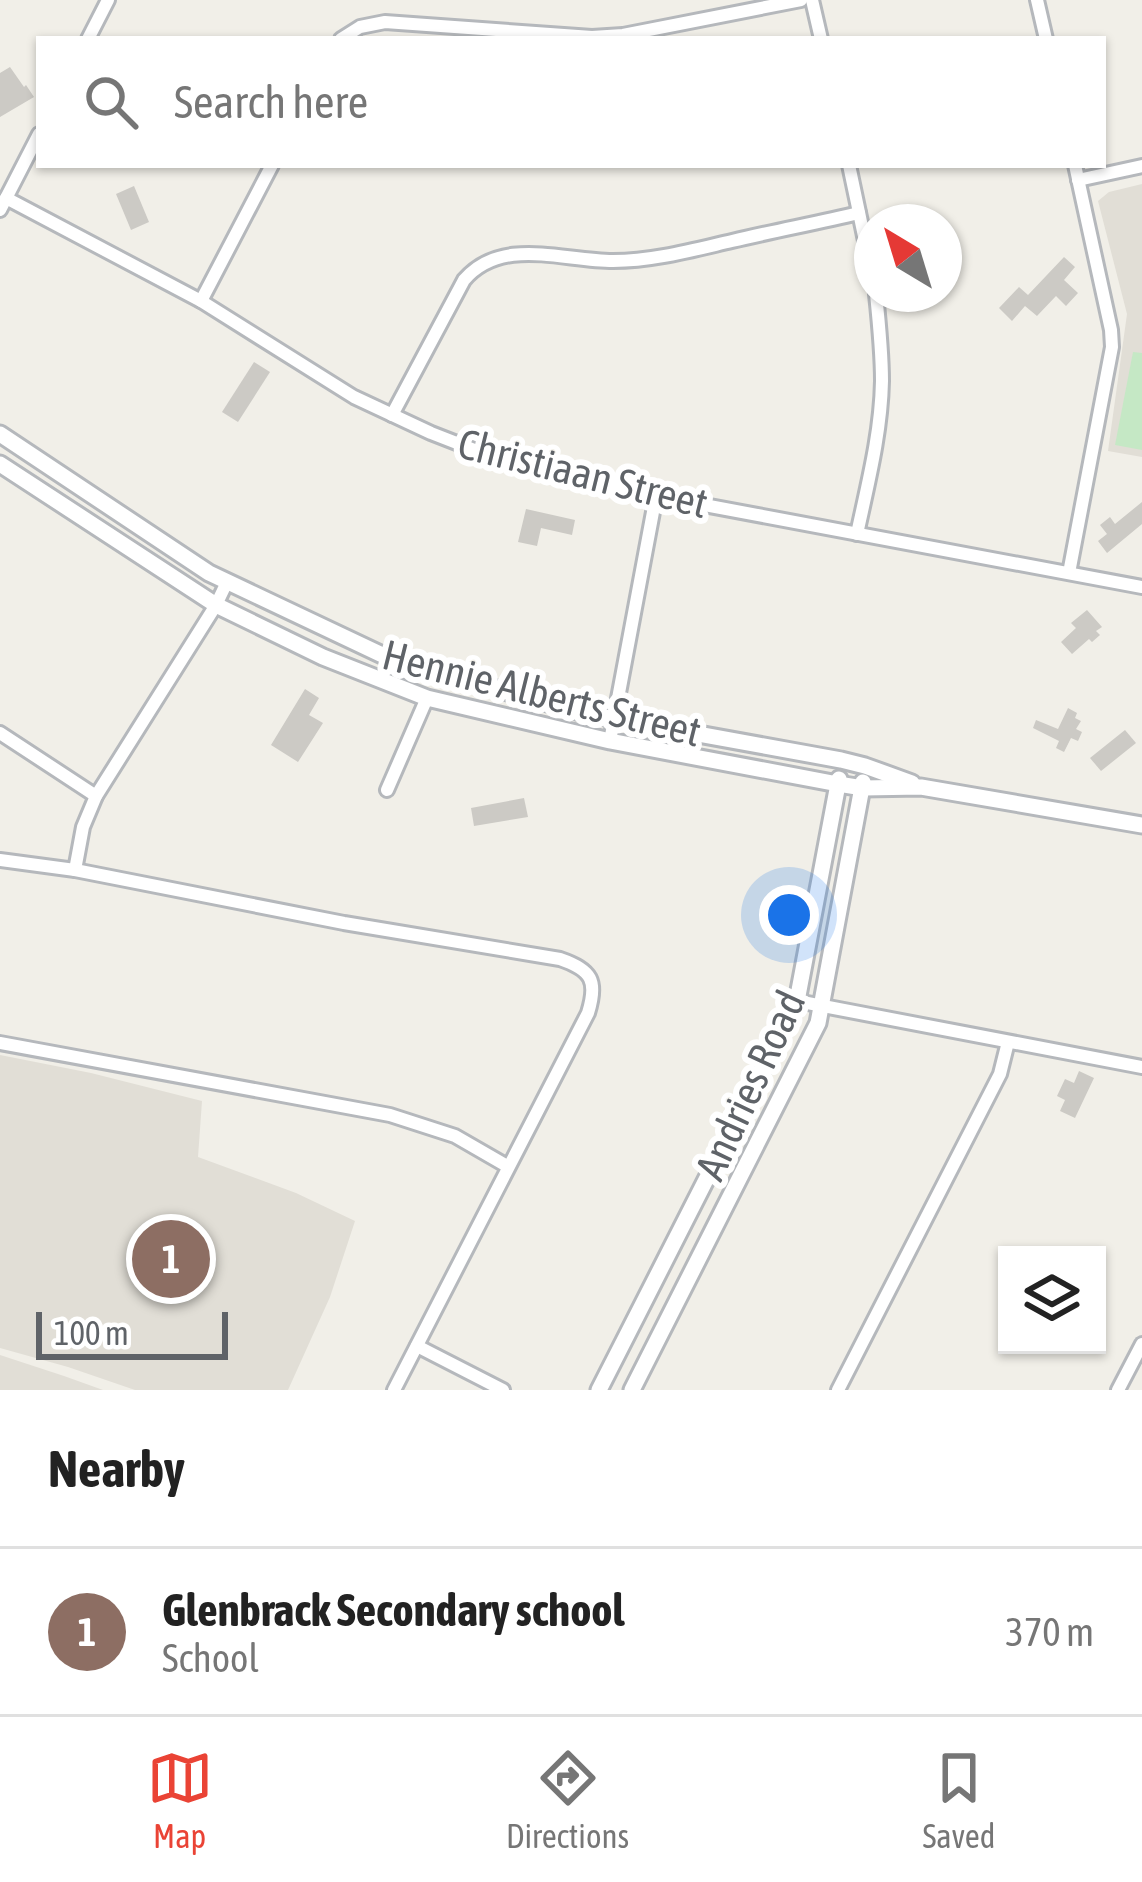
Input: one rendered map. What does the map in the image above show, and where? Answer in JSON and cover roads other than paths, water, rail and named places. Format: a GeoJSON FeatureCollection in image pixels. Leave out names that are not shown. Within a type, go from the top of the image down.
{"type":"FeatureCollection","features":[{"type":"Feature","properties":{"kind":"street"},"geometry":{"type":"LineString","coordinates":[[90,36],[109,0]]}},
{"type":"Feature","properties":{"kind":"street"},"geometry":{"type":"LineString","coordinates":[[599,36],[801,0]]}},
{"type":"Feature","properties":{"kind":"street"},"geometry":{"type":"LineString","coordinates":[[812,0],[820,36]]}},
{"type":"Feature","properties":{"kind":"street"},"geometry":{"type":"LineString","coordinates":[[1037,0],[1045,36]]}},
{"type":"Feature","properties":{"kind":"street"},"geometry":{"type":"LineString","coordinates":[[346,36],[360,27],[385,22],[562,36]]}},
{"type":"Feature","properties":{"kind":"street"},"geometry":{"type":"LineString","coordinates":[[3,204],[36,140]]}},
{"type":"Feature","properties":{"kind":"street"},"geometry":{"type":"LineString","coordinates":[[1078,180],[1142,166]]}},
{"type":"Feature","properties":{"kind":"street"},"geometry":{"type":"LineString","coordinates":[[201,301],[270,168]]}},
{"type":"Feature","properties":{"kind":"street"},"geometry":{"type":"LineString","coordinates":[[850,168],[857,204]]}},
{"type":"Feature","properties":{"kind":"street"},"geometry":{"type":"LineString","coordinates":[[1069,573],[1112,347],[1076,168]]}},
{"type":"Feature","properties":{"kind":"street","name":"Christiaan Street"},"geometry":{"type":"LineString","coordinates":[[3,204],[201,301],[336,387],[464,446],[521,466],[656,496],[1142,587]]}},
{"type":"Feature","properties":{"kind":"street"},"geometry":{"type":"LineString","coordinates":[[392,415],[464,280],[490,258],[512,254],[636,259],[854,214]]}},
{"type":"Feature","properties":{"kind":"street"},"geometry":{"type":"LineString","coordinates":[[856,534],[880,414],[876,312]]}},
{"type":"Feature","properties":{"kind":"street","name":"Hennie Alberts Street"},"geometry":{"type":"LineString","coordinates":[[0,434],[208,573],[417,669],[614,719],[842,760],[921,787]]}},
{"type":"Feature","properties":{"kind":"street","name":"Hennie Alberts Street"},"geometry":{"type":"LineString","coordinates":[[0,464],[216,605],[336,663],[427,698],[610,741],[838,784],[921,787],[1142,825]]}},
{"type":"Feature","properties":{"kind":"street"},"geometry":{"type":"LineString","coordinates":[[610,741],[656,496]]}},
{"type":"Feature","properties":{"kind":"street"},"geometry":{"type":"LineString","coordinates":[[75,870],[82,827],[96,796],[226,582]]}},
{"type":"Feature","properties":{"kind":"street"},"geometry":{"type":"LineString","coordinates":[[387,790],[427,698]]}},
{"type":"Feature","properties":{"kind":"street"},"geometry":{"type":"LineString","coordinates":[[0,733],[96,796]]}},
{"type":"Feature","properties":{"kind":"street","name":"Andries Road"},"geometry":{"type":"LineString","coordinates":[[598,1390],[796,1001],[842,760]]}},
{"type":"Feature","properties":{"kind":"street","name":"Andries Road"},"geometry":{"type":"LineString","coordinates":[[632,1390],[823,1008],[865,766]]}},
{"type":"Feature","properties":{"kind":"street"},"geometry":{"type":"LineString","coordinates":[[0,878],[2,861],[75,870],[344,923],[560,958],[586,972],[592,982],[588,1013],[394,1390]]}},
{"type":"Feature","properties":{"kind":"street"},"geometry":{"type":"LineString","coordinates":[[796,1001],[1142,1067]]}},
{"type":"Feature","properties":{"kind":"street"},"geometry":{"type":"LineString","coordinates":[[838,1390],[1000,1074],[1008,1042]]}},
{"type":"Feature","properties":{"kind":"street"},"geometry":{"type":"LineString","coordinates":[[0,1043],[390,1115],[455,1136],[507,1166]]}},
{"type":"Feature","properties":{"kind":"street"},"geometry":{"type":"LineString","coordinates":[[1118,1390],[1142,1344]]}},
{"type":"Feature","properties":{"kind":"street"},"geometry":{"type":"LineString","coordinates":[[417,1346],[503,1390]]}},
{"type":"Feature","properties":{"kind":"place","name":"Glenbrack Secondary school"},"geometry":{"type":"Point","coordinates":[171,1259]}}]}
